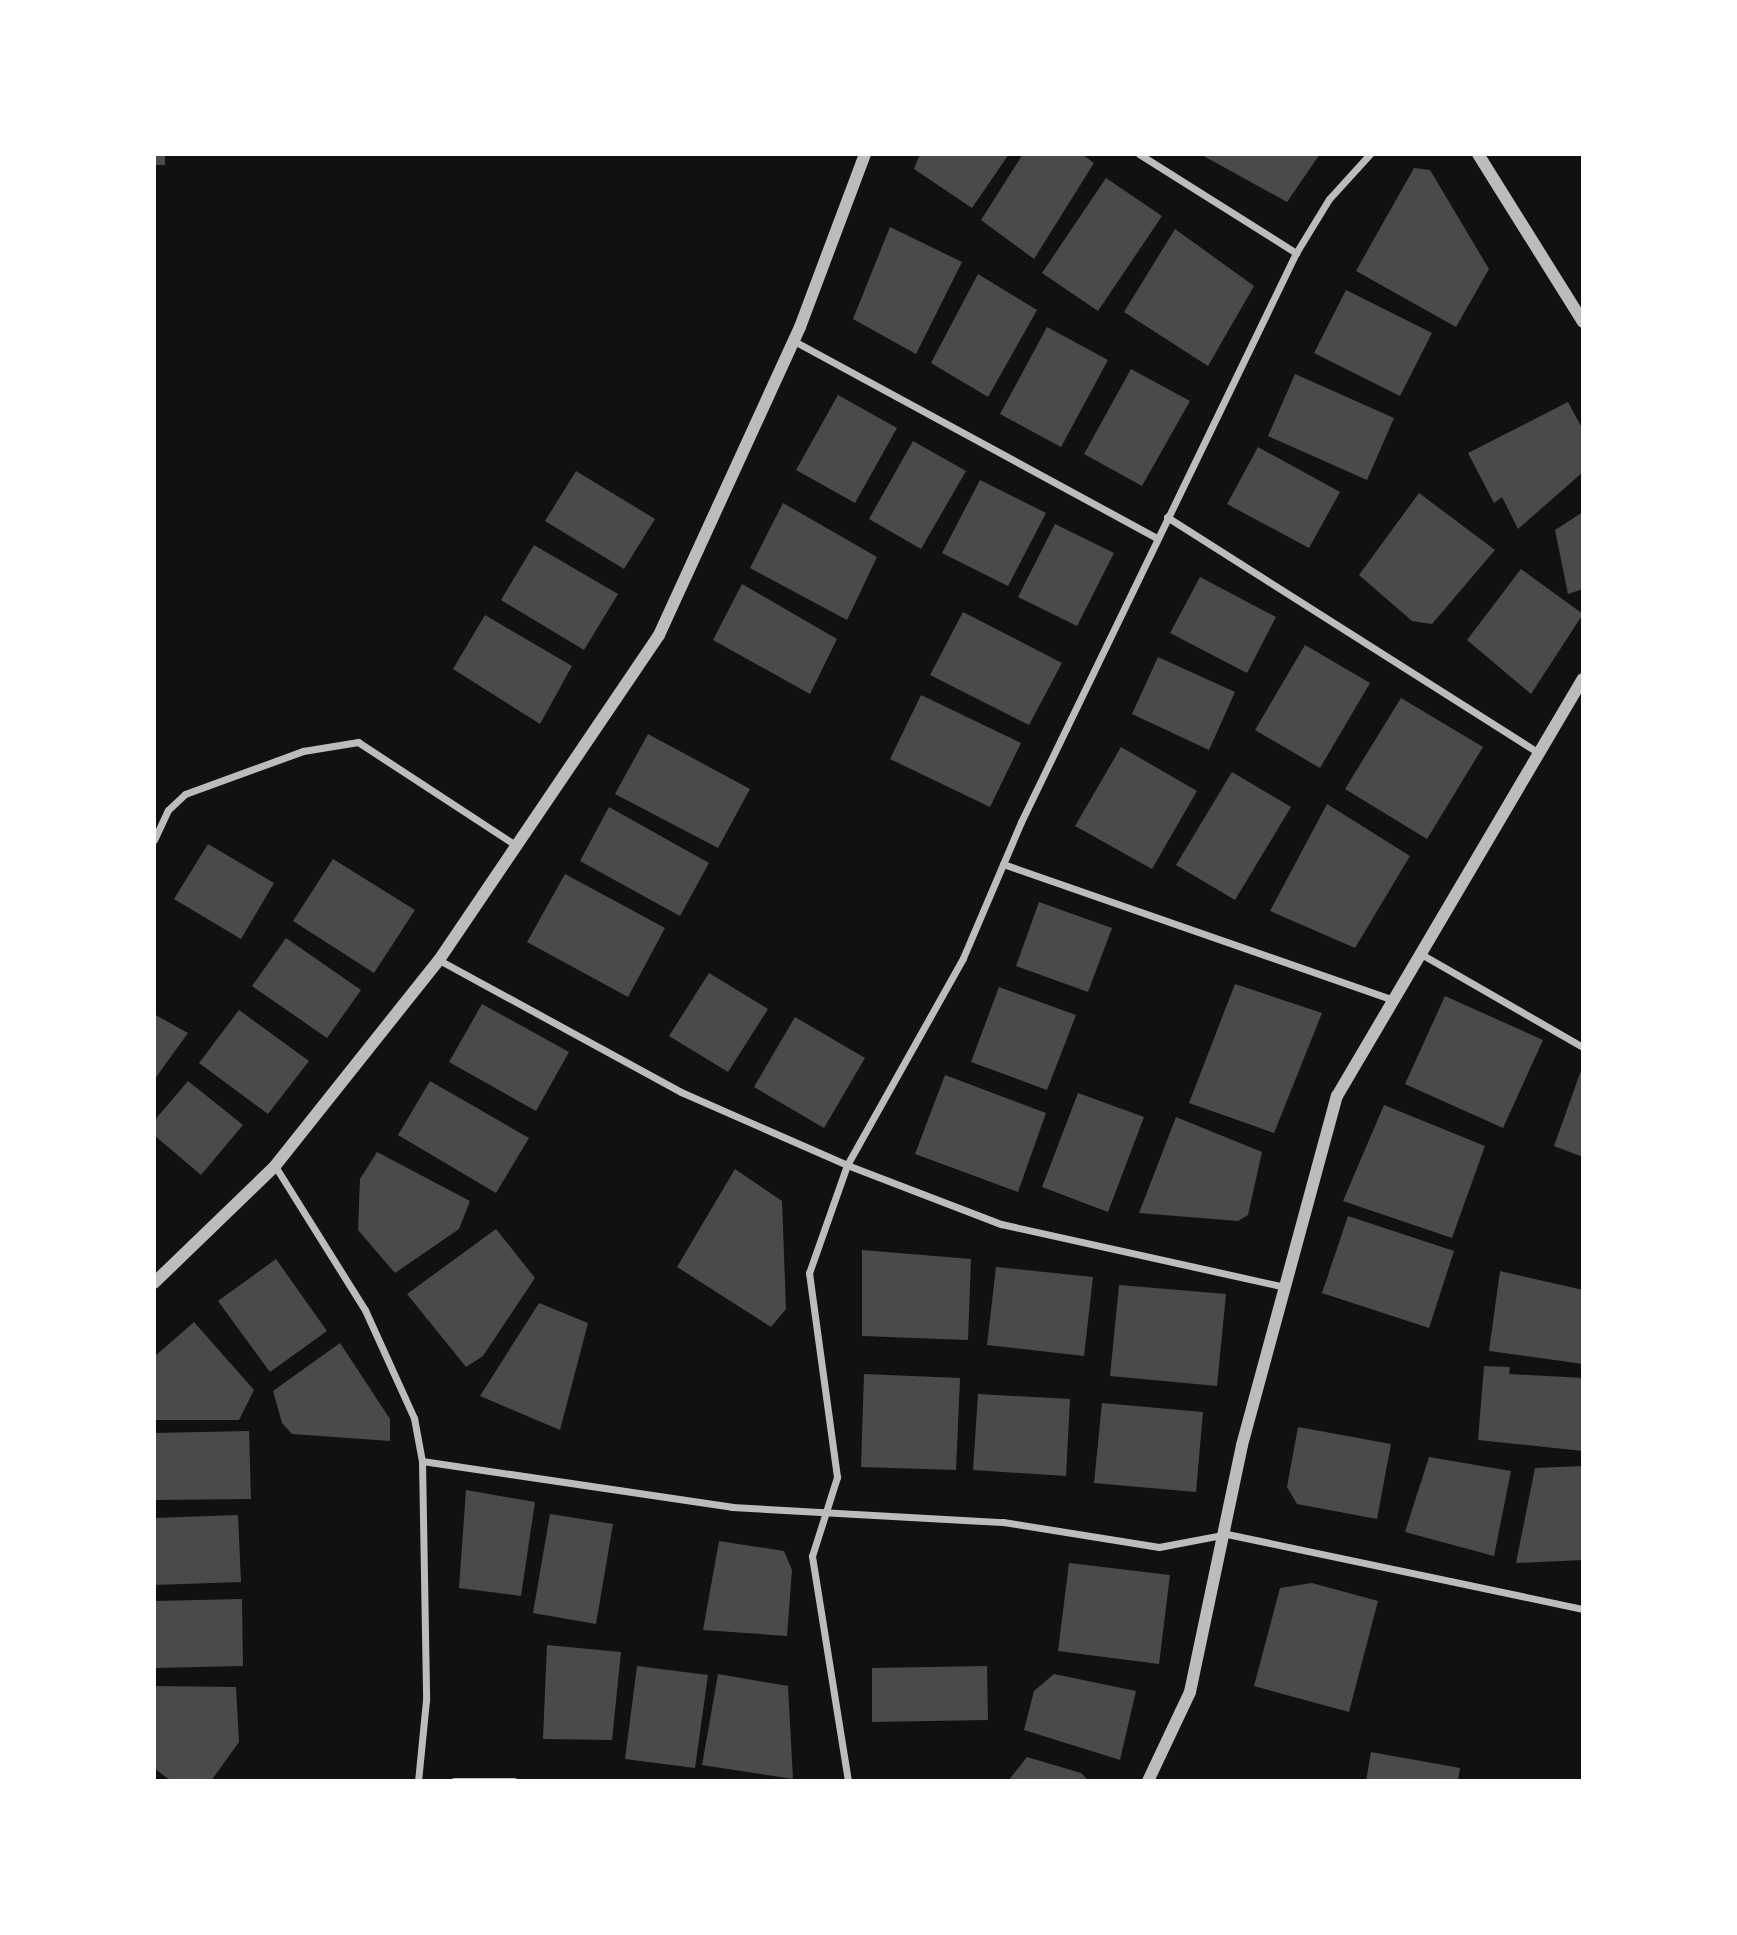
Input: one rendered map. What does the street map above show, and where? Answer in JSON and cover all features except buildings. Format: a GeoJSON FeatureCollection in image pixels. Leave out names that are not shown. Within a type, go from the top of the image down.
{"type":"FeatureCollection","features":[{"type":"Feature","properties":{"kind":"street"},"geometry":{"type":"LineString","coordinates":[[154,1283],[275,1166],[439,960],[659,635],[794,341],[864,154]]}},
{"type":"Feature","properties":{"kind":"street"},"geometry":{"type":"LineString","coordinates":[[1139,154],[1296,253]]}},
{"type":"Feature","properties":{"kind":"street"},"geometry":{"type":"LineString","coordinates":[[848,1781],[812,1556],[837,1477],[809,1273],[848,1165],[963,958],[1003,864],[1167,517],[1296,253],[1329,199],[1370,154]]}},
{"type":"Feature","properties":{"kind":"street"},"geometry":{"type":"LineString","coordinates":[[1478,154],[1583,322]]}},
{"type":"Feature","properties":{"kind":"street"},"geometry":{"type":"LineString","coordinates":[[794,341],[1157,538]]}},
{"type":"Feature","properties":{"kind":"street"},"geometry":{"type":"LineString","coordinates":[[1167,517],[1540,754]]}},
{"type":"Feature","properties":{"kind":"street"},"geometry":{"type":"LineString","coordinates":[[1148,1781],[1190,1692],[1227,1534],[1242,1446],[1337,1096],[1583,679]]}},
{"type":"Feature","properties":{"kind":"street"},"geometry":{"type":"LineString","coordinates":[[154,840],[168,810],[185,794],[303,751],[358,742],[517,846]]}},
{"type":"Feature","properties":{"kind":"street"},"geometry":{"type":"LineString","coordinates":[[1003,864],[1394,1000]]}},
{"type":"Feature","properties":{"kind":"street"},"geometry":{"type":"LineString","coordinates":[[1421,954],[1583,1046]]}},
{"type":"Feature","properties":{"kind":"street"},"geometry":{"type":"LineString","coordinates":[[439,960],[681,1092],[848,1165],[1001,1224],[1285,1287]]}},
{"type":"Feature","properties":{"kind":"street"},"geometry":{"type":"LineString","coordinates":[[275,1166],[396,1371],[422,1461],[426,1700],[418,1781]]}},
{"type":"Feature","properties":{"kind":"street"},"geometry":{"type":"LineString","coordinates":[[422,1461],[732,1507],[827,1508],[1003,1522],[1158,1547],[1227,1534],[1583,1609]]}},
{"type":"Feature","properties":{"kind":"street"},"geometry":{"type":"LineString","coordinates":[[454,1781],[514,1781]]}}]}
